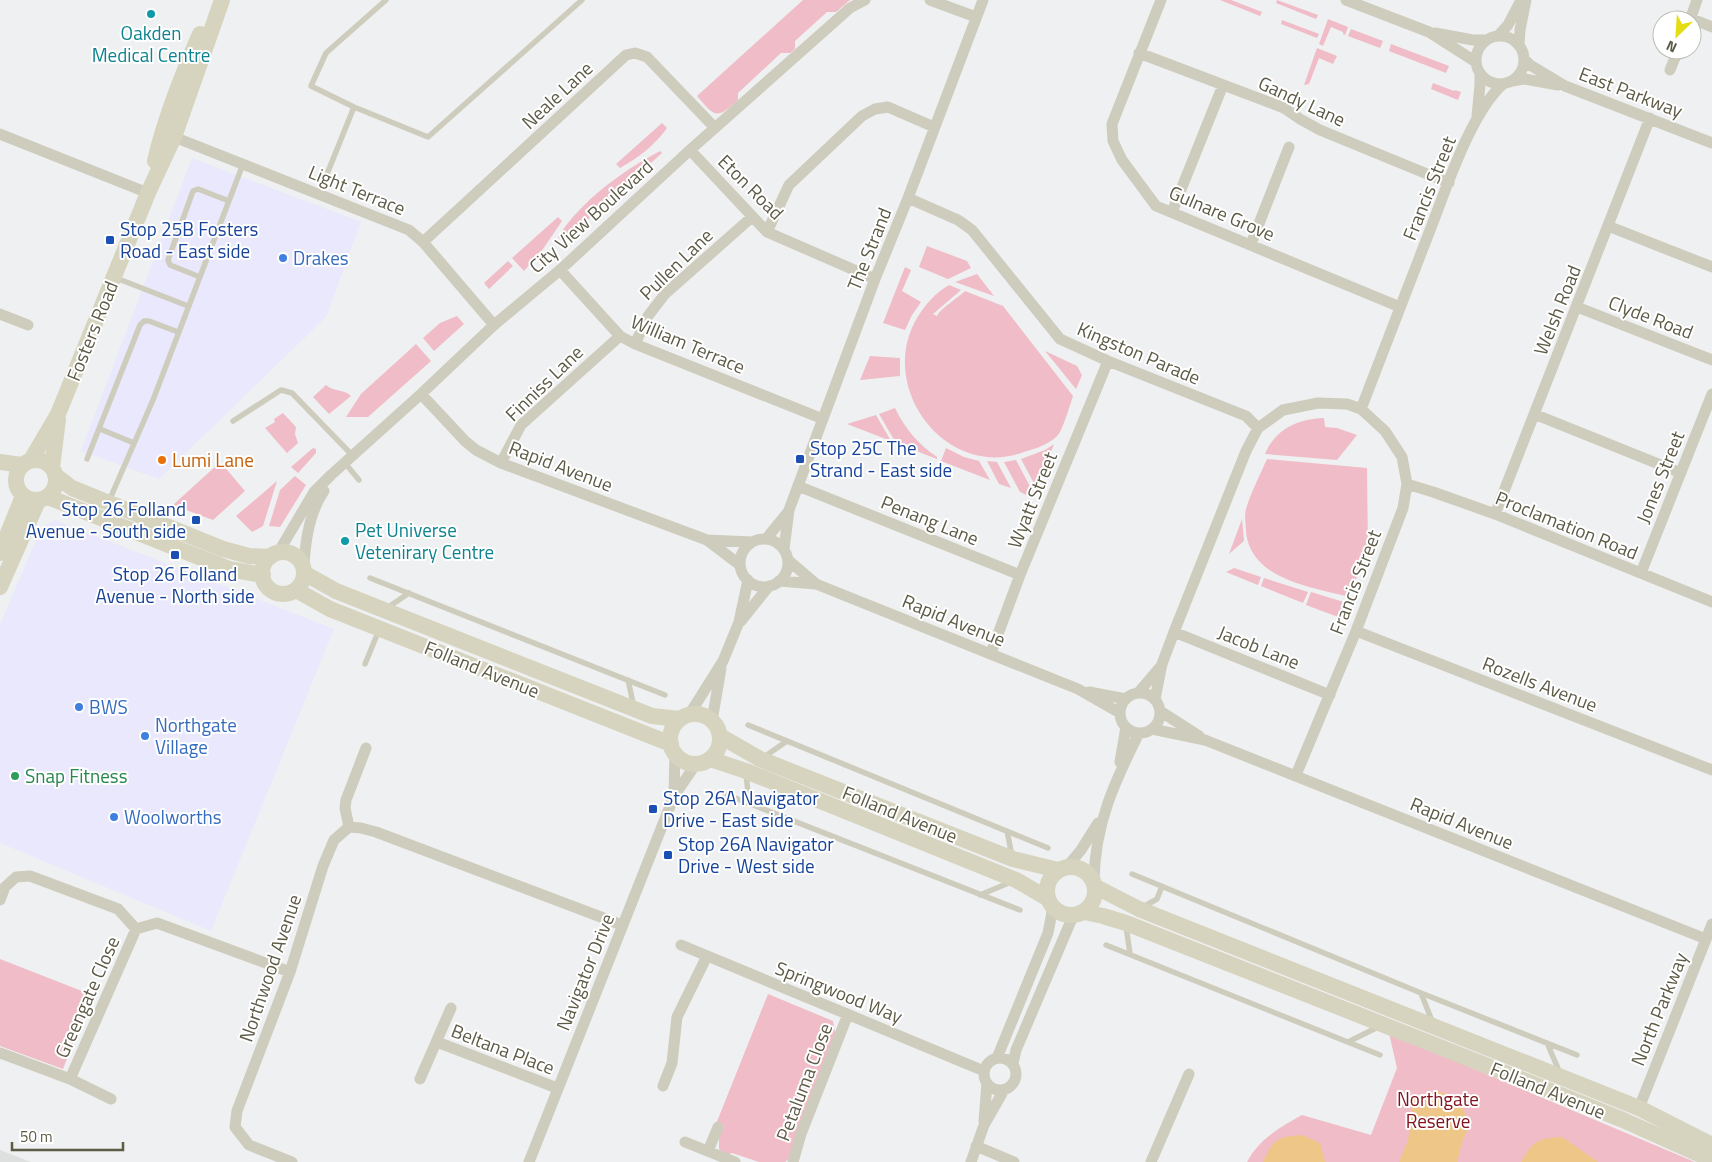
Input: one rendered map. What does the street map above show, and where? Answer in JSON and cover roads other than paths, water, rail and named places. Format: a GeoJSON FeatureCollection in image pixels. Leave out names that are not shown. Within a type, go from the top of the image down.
{"type":"FeatureCollection","features":[{"type":"Feature","properties":{"kind":"street","name":"Fosters Road"},"geometry":{"type":"LineString","coordinates":[[148,193],[162,131],[188,60],[215,0]]}},
{"type":"Feature","properties":{"kind":"street","name":"Fosters Road"},"geometry":{"type":"LineString","coordinates":[[26,463],[58,414],[148,193],[174,137],[222,0]]}},
{"type":"Feature","properties":{"kind":"street","name":"City View Boulevard"},"geometry":{"type":"LineString","coordinates":[[274,555],[314,492],[494,325],[560,270],[690,150],[850,8],[865,0]]}},
{"type":"Feature","properties":{"kind":"street"},"geometry":{"type":"LineString","coordinates":[[930,0],[976,17]]}},
{"type":"Feature","properties":{"kind":"street","name":"The Strand"},"geometry":{"type":"LineString","coordinates":[[786,554],[789,510],[875,279],[984,0]]}},
{"type":"Feature","properties":{"kind":"street","name":"Gulnare Grove"},"geometry":{"type":"LineString","coordinates":[[1161,0],[1112,124],[1113,141],[1122,160],[1156,206],[1400,306]]}},
{"type":"Feature","properties":{"kind":"street"},"geometry":{"type":"LineString","coordinates":[[1346,0],[1429,32],[1473,40],[1486,40],[1498,36],[1510,38],[1520,46]]}},
{"type":"Feature","properties":{"kind":"street"},"geometry":{"type":"LineString","coordinates":[[1498,36],[1508,25],[1522,0]]}},
{"type":"Feature","properties":{"kind":"street"},"geometry":{"type":"LineString","coordinates":[[1429,32],[1478,68],[1490,82],[1508,82],[1521,72],[1524,59],[1520,46],[1520,30],[1526,0]]}},
{"type":"Feature","properties":{"kind":"street"},"geometry":{"type":"LineString","coordinates":[[1478,68],[1478,50],[1486,40]]}},
{"type":"Feature","properties":{"kind":"street","name":"Neale Lane"},"geometry":{"type":"LineString","coordinates":[[423,242],[626,56],[636,53],[647,57],[715,128]]}},
{"type":"Feature","properties":{"kind":"street","name":"Gandy Lane"},"geometry":{"type":"LineString","coordinates":[[1140,53],[1284,108],[1320,130],[1448,183]]}},
{"type":"Feature","properties":{"kind":"street","name":"East Parkway"},"geometry":{"type":"LineString","coordinates":[[1524,59],[1530,65],[1565,86],[1712,143]]}},
{"type":"Feature","properties":{"kind":"street"},"geometry":{"type":"LineString","coordinates":[[1670,70],[1674,60]]}},
{"type":"Feature","properties":{"kind":"street","name":"Francis Street"},"geometry":{"type":"LineString","coordinates":[[1476,120],[1478,68]]}},
{"type":"Feature","properties":{"kind":"street","name":"East Parkway"},"geometry":{"type":"LineString","coordinates":[[1508,82],[1524,80],[1565,86]]}},
{"type":"Feature","properties":{"kind":"street","name":"Francis Street"},"geometry":{"type":"LineString","coordinates":[[1296,775],[1356,631],[1403,508],[1407,484],[1402,457],[1385,431],[1361,409],[1448,183],[1476,120],[1495,91],[1508,82]]}},
{"type":"Feature","properties":{"kind":"street"},"geometry":{"type":"LineString","coordinates":[[1172,212],[1223,85]]}},
{"type":"Feature","properties":{"kind":"street"},"geometry":{"type":"LineString","coordinates":[[767,232],[789,185],[862,116],[875,109],[888,107],[934,127]]}},
{"type":"Feature","properties":{"kind":"street","name":"Welsh Road"},"geometry":{"type":"LineString","coordinates":[[1495,514],[1650,118]]}},
{"type":"Feature","properties":{"kind":"street"},"geometry":{"type":"LineString","coordinates":[[0,134],[148,193]]}},
{"type":"Feature","properties":{"kind":"street","name":"Light Terrace"},"geometry":{"type":"LineString","coordinates":[[174,137],[409,230],[423,242],[494,325]]}},
{"type":"Feature","properties":{"kind":"street"},"geometry":{"type":"LineString","coordinates":[[1251,244],[1289,147]]}},
{"type":"Feature","properties":{"kind":"street","name":"Eton Road"},"geometry":{"type":"LineString","coordinates":[[690,150],[767,232],[875,279]]}},
{"type":"Feature","properties":{"kind":"street","name":"Kingston Parade"},"geometry":{"type":"LineString","coordinates":[[908,198],[958,220],[972,230],[1060,340],[1246,416],[1258,428]]}},
{"type":"Feature","properties":{"kind":"street","name":"Pullen Lane"},"geometry":{"type":"LineString","coordinates":[[635,344],[648,316],[665,294],[752,217]]}},
{"type":"Feature","properties":{"kind":"street"},"geometry":{"type":"LineString","coordinates":[[1608,226],[1712,267]]}},
{"type":"Feature","properties":{"kind":"street","name":"William Terrace"},"geometry":{"type":"LineString","coordinates":[[560,270],[620,336],[635,344],[823,419]]}},
{"type":"Feature","properties":{"kind":"street","name":"Clyde Road"},"geometry":{"type":"LineString","coordinates":[[1577,307],[1712,360]]}},
{"type":"Feature","properties":{"kind":"street"},"geometry":{"type":"LineString","coordinates":[[0,314],[28,325]]}},
{"type":"Feature","properties":{"kind":"street","name":"Finniss Lane"},"geometry":{"type":"LineString","coordinates":[[502,463],[521,425],[620,336]]}},
{"type":"Feature","properties":{"kind":"street","name":"Wyatt Street"},"geometry":{"type":"LineString","coordinates":[[991,653],[1020,575],[1108,361]]}},
{"type":"Feature","properties":{"kind":"street","name":"Rapid Avenue"},"geometry":{"type":"LineString","coordinates":[[421,394],[464,441],[476,450],[502,463],[707,540],[740,565]]}},
{"type":"Feature","properties":{"kind":"street","name":"Jones Street"},"geometry":{"type":"LineString","coordinates":[[1641,573],[1712,394]]}},
{"type":"Feature","properties":{"kind":"street"},"geometry":{"type":"LineString","coordinates":[[1154,699],[1162,664],[1174,632],[1246,451],[1258,428],[1284,410],[1318,403],[1347,404],[1361,409]]}},
{"type":"Feature","properties":{"kind":"street","name":"Fosters Road"},"geometry":{"type":"LineString","coordinates":[[54,471],[58,414]]}},
{"type":"Feature","properties":{"kind":"street"},"geometry":{"type":"LineString","coordinates":[[1534,414],[1681,473]]}},
{"type":"Feature","properties":{"kind":"street","name":"City View Boulevard"},"geometry":{"type":"LineString","coordinates":[[304,570],[305,540],[314,510],[322,493],[349,460]]}},
{"type":"Feature","properties":{"kind":"street"},"geometry":{"type":"LineString","coordinates":[[0,462],[26,463],[42,461],[72,488],[223,548],[249,556],[274,555],[284,552],[296,556],[304,570],[301,585],[296,590],[290,593],[276,593],[266,584],[263,575],[264,565],[274,555]]}},
{"type":"Feature","properties":{"kind":"street"},"geometry":{"type":"LineString","coordinates":[[0,587],[31,494],[18,470],[26,463]]}},
{"type":"Feature","properties":{"kind":"street"},"geometry":{"type":"LineString","coordinates":[[31,494],[54,490],[56,484],[54,471]]}},
{"type":"Feature","properties":{"kind":"street"},"geometry":{"type":"LineString","coordinates":[[0,473],[31,494],[229,569],[263,575]]}},
{"type":"Feature","properties":{"kind":"street","name":"Proclamation Road"},"geometry":{"type":"LineString","coordinates":[[1407,484],[1495,514],[1712,602]]}},
{"type":"Feature","properties":{"kind":"street","name":"Penang Lane"},"geometry":{"type":"LineString","coordinates":[[798,486],[1020,575]]}},
{"type":"Feature","properties":{"kind":"street"},"geometry":{"type":"LineString","coordinates":[[0,553],[31,494]]}},
{"type":"Feature","properties":{"kind":"street","name":"The Strand"},"geometry":{"type":"LineString","coordinates":[[766,539],[789,510]]}},
{"type":"Feature","properties":{"kind":"street"},"geometry":{"type":"LineString","coordinates":[[740,622],[774,584],[785,576],[788,568],[786,554],[773,541],[766,539],[752,542],[743,552],[740,565],[742,571],[748,580],[762,587],[774,584]]}},
{"type":"Feature","properties":{"kind":"street","name":"Rapid Avenue"},"geometry":{"type":"LineString","coordinates":[[707,540],[752,542]]}},
{"type":"Feature","properties":{"kind":"street","name":"Rapid Avenue"},"geometry":{"type":"LineString","coordinates":[[786,554],[816,584]]}},
{"type":"Feature","properties":{"kind":"street","name":"Folland Avenue"},"geometry":{"type":"LineString","coordinates":[[304,570],[336,591],[635,710],[652,716],[685,717]]}},
{"type":"Feature","properties":{"kind":"street"},"geometry":{"type":"LineString","coordinates":[[685,717],[697,714],[712,721],[717,728],[720,744],[716,752],[703,761],[684,762],[673,749],[670,735],[674,726],[685,717],[723,661],[740,622],[748,580]]}},
{"type":"Feature","properties":{"kind":"street","name":"Rapid Avenue"},"geometry":{"type":"LineString","coordinates":[[774,584],[816,584],[1078,689],[1120,713]]}},
{"type":"Feature","properties":{"kind":"street","name":"Folland Avenue"},"geometry":{"type":"LineString","coordinates":[[296,590],[330,609],[673,749]]}},
{"type":"Feature","properties":{"kind":"street","name":"Rozells Avenue"},"geometry":{"type":"LineString","coordinates":[[1356,631],[1712,770]]}},
{"type":"Feature","properties":{"kind":"street","name":"Jacob Lane"},"geometry":{"type":"LineString","coordinates":[[1174,632],[1330,695]]}},
{"type":"Feature","properties":{"kind":"street"},"geometry":{"type":"LineString","coordinates":[[712,721],[723,661]]}},
{"type":"Feature","properties":{"kind":"street"},"geometry":{"type":"LineString","coordinates":[[1138,693],[1154,699],[1160,711],[1157,724],[1152,729],[1139,733],[1126,727],[1120,713],[1122,705],[1126,699],[1138,693],[1162,664]]}},
{"type":"Feature","properties":{"kind":"street","name":"Rapid Avenue"},"geometry":{"type":"LineString","coordinates":[[1078,689],[1126,699]]}},
{"type":"Feature","properties":{"kind":"street","name":"Rapid Avenue"},"geometry":{"type":"LineString","coordinates":[[1160,711],[1205,740]]}},
{"type":"Feature","properties":{"kind":"street"},"geometry":{"type":"LineString","coordinates":[[1119,774],[1126,727]]}},
{"type":"Feature","properties":{"kind":"street","name":"Rapid Avenue"},"geometry":{"type":"LineString","coordinates":[[1152,729],[1205,740],[1706,939]]}},
{"type":"Feature","properties":{"kind":"street"},"geometry":{"type":"LineString","coordinates":[[1013,1063],[1020,1042],[1079,914],[1094,902],[1094,856],[1102,817],[1119,774],[1139,733]]}},
{"type":"Feature","properties":{"kind":"street","name":"Folland Avenue"},"geometry":{"type":"LineString","coordinates":[[720,736],[760,759],[1013,859],[1063,869]]}},
{"type":"Feature","properties":{"kind":"street"},"geometry":{"type":"LineString","coordinates":[[366,748],[346,800],[345,808],[349,828],[361,828],[376,832],[622,925]]}},
{"type":"Feature","properties":{"kind":"street","name":"Navigator Drive"},"geometry":{"type":"LineString","coordinates":[[673,749],[674,796]]}},
{"type":"Feature","properties":{"kind":"street","name":"Folland Avenue"},"geometry":{"type":"LineString","coordinates":[[703,761],[746,772],[1016,880],[1050,902]]}},
{"type":"Feature","properties":{"kind":"street","name":"Navigator Drive"},"geometry":{"type":"LineString","coordinates":[[529,1162],[674,796],[703,761]]}},
{"type":"Feature","properties":{"kind":"street"},"geometry":{"type":"LineString","coordinates":[[997,1058],[1048,932],[1050,902],[1047,887],[1049,882],[1081,850],[1102,817]]}},
{"type":"Feature","properties":{"kind":"street","name":"Northwood Avenue"},"geometry":{"type":"LineString","coordinates":[[292,1162],[249,1145],[235,1127],[237,1111],[290,972],[323,866],[334,840],[349,828]]}},
{"type":"Feature","properties":{"kind":"street"},"geometry":{"type":"LineString","coordinates":[[1063,869],[1078,867],[1087,872],[1095,884]]}},
{"type":"Feature","properties":{"kind":"street","name":"Greengate Close"},"geometry":{"type":"LineString","coordinates":[[0,900],[5,887],[16,877],[30,876],[118,909],[136,929]]}},
{"type":"Feature","properties":{"kind":"street","name":"Folland Avenue"},"geometry":{"type":"LineString","coordinates":[[1095,884],[1139,910],[1562,1076],[1639,1108],[1712,1145]]}},
{"type":"Feature","properties":{"kind":"street"},"geometry":{"type":"LineString","coordinates":[[1050,902],[1062,914],[1079,914]]}},
{"type":"Feature","properties":{"kind":"street","name":"Folland Avenue"},"geometry":{"type":"LineString","coordinates":[[1079,914],[1103,916],[1126,924],[1623,1120],[1712,1160]]}},
{"type":"Feature","properties":{"kind":"street","name":"Greengate Close"},"geometry":{"type":"LineString","coordinates":[[136,929],[158,923],[290,972]]}},
{"type":"Feature","properties":{"kind":"street","name":"North Parkway"},"geometry":{"type":"LineString","coordinates":[[1639,1108],[1712,924]]}},
{"type":"Feature","properties":{"kind":"street","name":"Greengate Close"},"geometry":{"type":"LineString","coordinates":[[70,1079],[136,929]]}},
{"type":"Feature","properties":{"kind":"street","name":"Springwood Way"},"geometry":{"type":"LineString","coordinates":[[681,945],[984,1071]]}},
{"type":"Feature","properties":{"kind":"street"},"geometry":{"type":"LineString","coordinates":[[663,1086],[672,1063],[677,1017],[707,956]]}},
{"type":"Feature","properties":{"kind":"street","name":"Beltana Place"},"geometry":{"type":"LineString","coordinates":[[420,1079],[450,1008]]}},
{"type":"Feature","properties":{"kind":"street","name":"Petaluma Close"},"geometry":{"type":"LineString","coordinates":[[793,1162],[801,1134],[848,1014]]}},
{"type":"Feature","properties":{"kind":"street","name":"Beltana Place"},"geometry":{"type":"LineString","coordinates":[[437,1042],[557,1088]]}},
{"type":"Feature","properties":{"kind":"street","name":"Greengate Close"},"geometry":{"type":"LineString","coordinates":[[0,1053],[70,1079],[111,1098]]}},
{"type":"Feature","properties":{"kind":"street"},"geometry":{"type":"LineString","coordinates":[[972,1162],[984,1125],[1004,1090],[1012,1085],[1016,1077],[1013,1063],[1006,1058],[997,1058],[988,1062],[984,1071],[987,1083],[984,1125]]}},
{"type":"Feature","properties":{"kind":"street"},"geometry":{"type":"LineString","coordinates":[[1151,1162],[1189,1074]]}},
{"type":"Feature","properties":{"kind":"street"},"geometry":{"type":"LineString","coordinates":[[987,1083],[998,1090],[1004,1090]]}},
{"type":"Feature","properties":{"kind":"street"},"geometry":{"type":"LineString","coordinates":[[708,1151],[718,1127]]}},
{"type":"Feature","properties":{"kind":"street"},"geometry":{"type":"LineString","coordinates":[[685,1142],[735,1162]]}},
{"type":"Feature","properties":{"kind":"street"},"geometry":{"type":"LineString","coordinates":[[976,1146],[1014,1162]]}},
{"type":"Feature","properties":{"kind":"lane"},"geometry":{"type":"LineString","coordinates":[[386,0],[326,53],[311,86],[354,107],[428,137],[582,0]]}},
{"type":"Feature","properties":{"kind":"lane"},"geometry":{"type":"LineString","coordinates":[[319,194],[354,107]]}},
{"type":"Feature","properties":{"kind":"lane"},"geometry":{"type":"LineString","coordinates":[[108,502],[134,443],[243,164]]}},
{"type":"Feature","properties":{"kind":"lane"},"geometry":{"type":"LineString","coordinates":[[200,276],[170,265],[168,260],[193,191],[198,189],[228,201]]}},
{"type":"Feature","properties":{"kind":"lane"},"geometry":{"type":"LineString","coordinates":[[114,277],[188,306]]}},
{"type":"Feature","properties":{"kind":"lane"},"geometry":{"type":"LineString","coordinates":[[87,459],[140,325],[148,321],[178,332]]}},
{"type":"Feature","properties":{"kind":"lane"},"geometry":{"type":"LineString","coordinates":[[233,422],[281,390],[292,393],[349,460],[359,480]]}},
{"type":"Feature","properties":{"kind":"lane"},"geometry":{"type":"LineString","coordinates":[[100,429],[134,443]]}},
{"type":"Feature","properties":{"kind":"lane"},"geometry":{"type":"LineString","coordinates":[[370,578],[665,694]]}},
{"type":"Feature","properties":{"kind":"lane"},"geometry":{"type":"LineString","coordinates":[[383,610],[409,593]]}},
{"type":"Feature","properties":{"kind":"lane"},"geometry":{"type":"LineString","coordinates":[[365,664],[380,628]]}},
{"type":"Feature","properties":{"kind":"lane"},"geometry":{"type":"LineString","coordinates":[[628,680],[635,710]]}},
{"type":"Feature","properties":{"kind":"lane"},"geometry":{"type":"LineString","coordinates":[[748,725],[1048,848]]}},
{"type":"Feature","properties":{"kind":"lane"},"geometry":{"type":"LineString","coordinates":[[760,759],[787,741]]}},
{"type":"Feature","properties":{"kind":"lane"},"geometry":{"type":"LineString","coordinates":[[746,772],[749,803]]}},
{"type":"Feature","properties":{"kind":"lane"},"geometry":{"type":"LineString","coordinates":[[725,794],[1020,910]]}},
{"type":"Feature","properties":{"kind":"lane"},"geometry":{"type":"LineString","coordinates":[[1007,831],[1013,859]]}},
{"type":"Feature","properties":{"kind":"lane"},"geometry":{"type":"LineString","coordinates":[[1132,874],[1421,993],[1578,1055]]}},
{"type":"Feature","properties":{"kind":"lane"},"geometry":{"type":"LineString","coordinates":[[980,895],[1016,880]]}},
{"type":"Feature","properties":{"kind":"lane"},"geometry":{"type":"LineString","coordinates":[[1139,910],[1157,899],[1162,886]]}},
{"type":"Feature","properties":{"kind":"lane"},"geometry":{"type":"LineString","coordinates":[[1126,924],[1130,954]]}},
{"type":"Feature","properties":{"kind":"lane"},"geometry":{"type":"LineString","coordinates":[[1106,945],[1380,1055]]}},
{"type":"Feature","properties":{"kind":"lane"},"geometry":{"type":"LineString","coordinates":[[1421,993],[1434,1026]]}},
{"type":"Feature","properties":{"kind":"lane"},"geometry":{"type":"LineString","coordinates":[[1348,1042],[1382,1025]]}},
{"type":"Feature","properties":{"kind":"lane","name":"Folland Avenue"},"geometry":{"type":"LineString","coordinates":[[1547,1043],[1562,1076]]}},
{"type":"Feature","properties":{"kind":"place","name":"Oakden Medical Centre"},"geometry":{"type":"Point","coordinates":[151,14]}},
{"type":"Feature","properties":{"kind":"place","name":"Stop 25B Fosters Road - East side"},"geometry":{"type":"Point","coordinates":[110,240]}},
{"type":"Feature","properties":{"kind":"place","name":"Drakes"},"geometry":{"type":"Point","coordinates":[283,258]}},
{"type":"Feature","properties":{"kind":"place","name":"Stop 25C The Strand - East side"},"geometry":{"type":"Point","coordinates":[800,459]}},
{"type":"Feature","properties":{"kind":"place","name":"Lumi Lane"},"geometry":{"type":"Point","coordinates":[162,460]}},
{"type":"Feature","properties":{"kind":"place","name":"Stop 26 Folland Avenue - South side"},"geometry":{"type":"Point","coordinates":[196,520]}},
{"type":"Feature","properties":{"kind":"place","name":"Pet Universe Vetenirary Centre"},"geometry":{"type":"Point","coordinates":[345,541]}},
{"type":"Feature","properties":{"kind":"place","name":"Stop 26 Folland Avenue - North side"},"geometry":{"type":"Point","coordinates":[175,555]}},
{"type":"Feature","properties":{"kind":"place","name":"BWS"},"geometry":{"type":"Point","coordinates":[79,707]}},
{"type":"Feature","properties":{"kind":"place","name":"Northgate Village"},"geometry":{"type":"Point","coordinates":[145,736]}},
{"type":"Feature","properties":{"kind":"place","name":"Snap Fitness"},"geometry":{"type":"Point","coordinates":[15,776]}},
{"type":"Feature","properties":{"kind":"place","name":"Stop 26A Navigator Drive - East side"},"geometry":{"type":"Point","coordinates":[653,809]}},
{"type":"Feature","properties":{"kind":"place","name":"Woolworths"},"geometry":{"type":"Point","coordinates":[114,817]}},
{"type":"Feature","properties":{"kind":"place","name":"Stop 26A Navigator Drive - West side"},"geometry":{"type":"Point","coordinates":[668,855]}},
{"type":"Feature","properties":{"kind":"park label","name":"Northgate Reserve"},"geometry":{"type":"Point","coordinates":[1438,1110]}}]}
